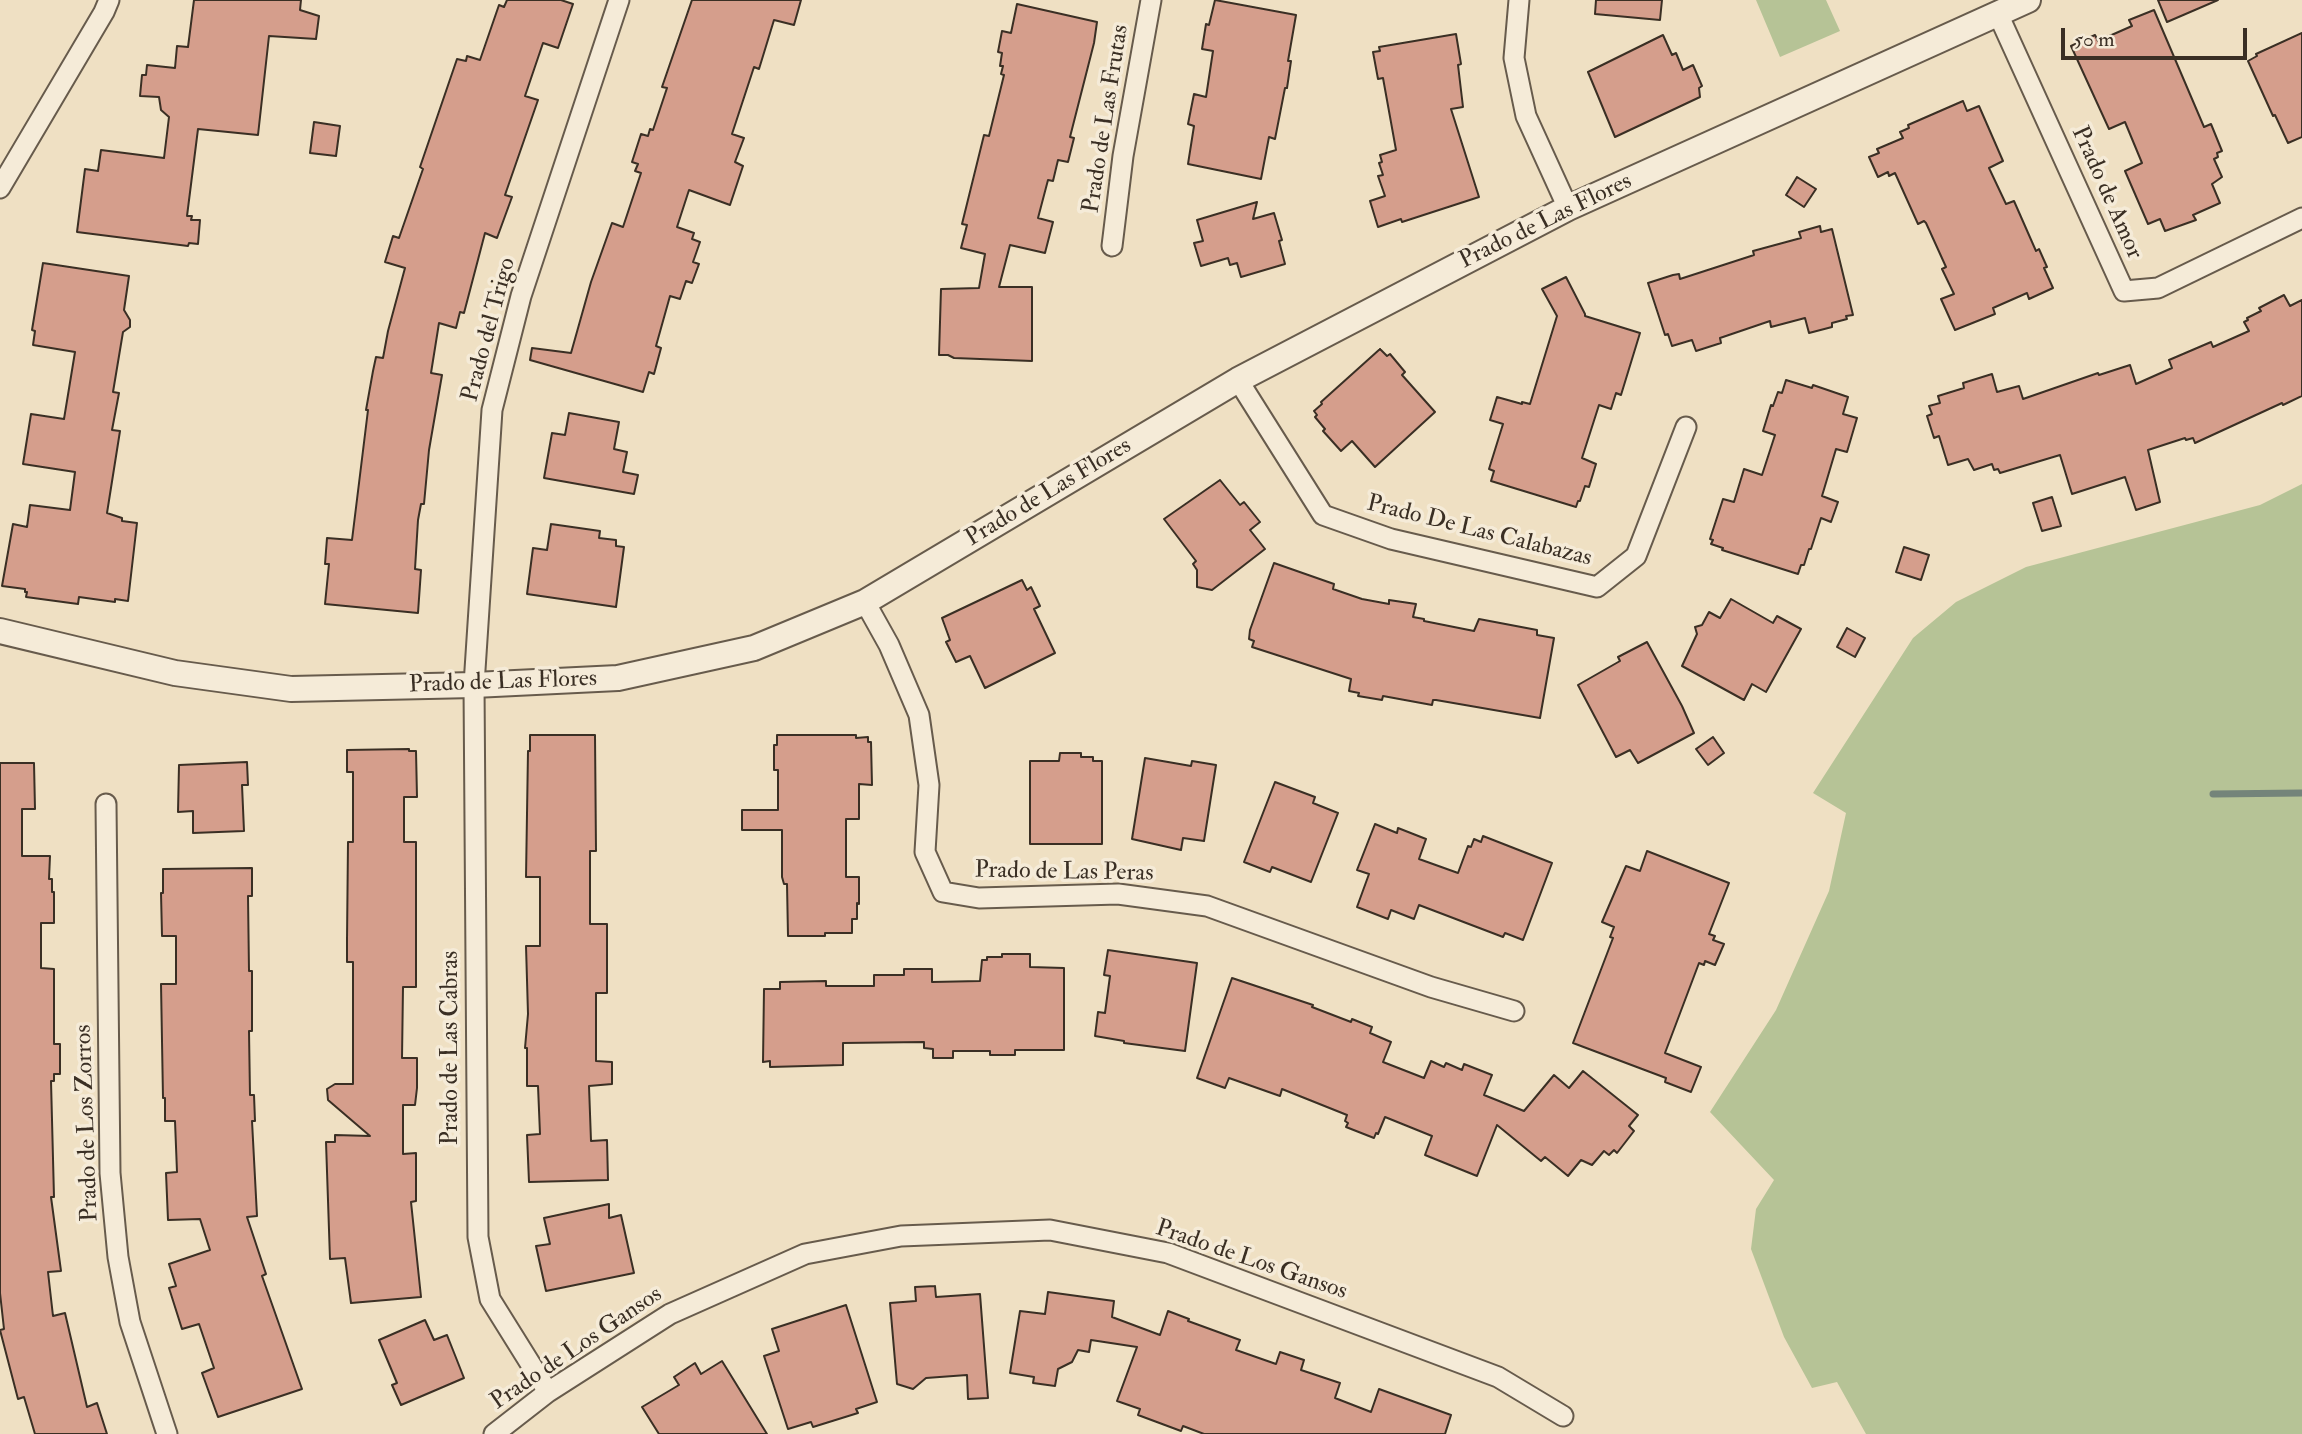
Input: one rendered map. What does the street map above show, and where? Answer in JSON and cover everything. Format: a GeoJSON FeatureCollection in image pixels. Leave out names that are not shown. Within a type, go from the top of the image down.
{"type":"FeatureCollection","features":[{"type":"Feature","properties":{"kind":"street"},"geometry":{"type":"LineString","coordinates":[[0,188],[109,0]]}},
{"type":"Feature","properties":{"kind":"street","name":"Prado del Trigo"},"geometry":{"type":"LineString","coordinates":[[474,685],[492,410],[521,296],[619,0]]}},
{"type":"Feature","properties":{"kind":"street","name":"Prado de Las Frutas"},"geometry":{"type":"LineString","coordinates":[[1112,246],[1123,156],[1151,0]]}},
{"type":"Feature","properties":{"kind":"street"},"geometry":{"type":"LineString","coordinates":[[1519,0],[1514,58],[1526,116],[1568,208]]}},
{"type":"Feature","properties":{"kind":"street","name":"Prado de Las Flores"},"geometry":{"type":"LineString","coordinates":[[0,631],[175,673],[291,689],[474,685],[618,678],[754,648],[866,603],[1238,380],[1568,208],[2028,0]]}},
{"type":"Feature","properties":{"kind":"street","name":"Prado de Amor"},"geometry":{"type":"LineString","coordinates":[[1998,14],[2124,291],[2158,288],[2302,218]]}},
{"type":"Feature","properties":{"kind":"street","name":"Prado De Las Calabazas"},"geometry":{"type":"LineString","coordinates":[[1238,380],[1323,515],[1391,539],[1597,587],[1636,556],[1686,427]]}},
{"type":"Feature","properties":{"kind":"street","name":"Prado de Las Peras"},"geometry":{"type":"LineString","coordinates":[[866,603],[889,645],[919,715],[929,785],[925,852],[943,892],[979,898],[1118,894],[1207,906],[1431,987],[1514,1011]]}},
{"type":"Feature","properties":{"kind":"street","name":"Prado de Las Cabras"},"geometry":{"type":"LineString","coordinates":[[474,685],[478,1237],[490,1299],[548,1392]]}},
{"type":"Feature","properties":{"kind":"street","name":"Prado de Los Zorros"},"geometry":{"type":"LineString","coordinates":[[106,804],[111,1185],[118,1257],[130,1322],[167,1434]]}},
{"type":"Feature","properties":{"kind":"street","name":"Prado de Los Gansos"},"geometry":{"type":"LineString","coordinates":[[494,1434],[548,1392],[670,1314],[805,1254],[901,1236],[1050,1230],[1168,1253],[1498,1377],[1563,1416]]}},
{"type":"Feature","properties":{"kind":"green space"},"geometry":{"type":"Polygon","coordinates":[[[1756,0],[1826,0],[1840,31],[1780,57],[1756,0]]]}},
{"type":"Feature","properties":{"kind":"green space"},"geometry":{"type":"Polygon","coordinates":[[[2302,484],[2302,1434],[1866,1434],[1837,1382],[1812,1388],[1784,1337],[1751,1249],[1756,1209],[1774,1180],[1710,1112],[1776,1010],[1829,891],[1846,813],[1813,793],[1913,638],[1956,602],[2026,567],[2260,505],[2302,484]]]}},
{"type":"Feature","properties":{"kind":"building"},"geometry":{"type":"Polygon","coordinates":[[[194,0],[301,0],[300,10],[319,16],[316,39],[269,36],[258,135],[198,129],[187,216],[192,216],[191,220],[200,220],[198,244],[189,243],[188,246],[77,232],[85,169],[98,171],[101,150],[164,158],[169,117],[161,110],[159,97],[140,96],[142,75],[146,75],[147,65],[175,68],[177,46],[188,47],[194,0]]]}},
{"type":"Feature","properties":{"kind":"building"},"geometry":{"type":"Polygon","coordinates":[[[507,0],[561,0],[573,4],[558,48],[543,43],[525,96],[538,100],[505,195],[512,197],[497,238],[485,233],[464,313],[460,312],[456,328],[439,323],[431,373],[442,375],[429,450],[424,504],[421,504],[418,520],[415,569],[421,570],[418,613],[325,604],[329,564],[325,564],[327,538],[352,540],[366,410],[373,371],[376,357],[383,358],[405,268],[385,262],[393,236],[399,238],[457,59],[466,61],[467,56],[480,60],[499,5],[504,7],[507,0]]]}},
{"type":"Feature","properties":{"kind":"building"},"geometry":{"type":"Polygon","coordinates":[[[692,0],[801,0],[794,25],[774,20],[759,69],[754,67],[732,134],[744,138],[735,162],[743,166],[730,205],[689,190],[677,227],[694,233],[692,239],[700,242],[693,262],[699,264],[692,283],[686,281],[680,299],[670,296],[656,346],[661,348],[654,374],[649,372],[643,392],[530,360],[532,348],[571,353],[591,282],[612,223],[623,227],[641,173],[635,171],[638,164],[632,162],[641,134],[648,136],[650,129],[653,130],[667,88],[662,87],[692,0]]]}},
{"type":"Feature","properties":{"kind":"building"},"geometry":{"type":"Polygon","coordinates":[[[1215,0],[1296,15],[1288,61],[1291,61],[1287,88],[1275,139],[1269,137],[1261,179],[1188,164],[1194,126],[1188,124],[1194,94],[1206,97],[1213,51],[1202,49],[1206,24],[1209,25],[1215,0]]]}},
{"type":"Feature","properties":{"kind":"building"},"geometry":{"type":"Polygon","coordinates":[[[1596,0],[1662,0],[1660,20],[1595,14],[1596,0]]]}},
{"type":"Feature","properties":{"kind":"building"},"geometry":{"type":"Polygon","coordinates":[[[2158,0],[2218,0],[2167,22],[2158,0]]]}},
{"type":"Feature","properties":{"kind":"building"},"geometry":{"type":"Polygon","coordinates":[[[1017,4],[1097,22],[1070,137],[1074,138],[1068,162],[1058,160],[1053,181],[1048,180],[1038,218],[1053,222],[1045,253],[1010,245],[999,287],[1032,287],[1032,361],[939,355],[941,289],[979,288],[985,254],[961,248],[967,225],[962,224],[984,135],[989,136],[1004,75],[1001,74],[1003,66],[1000,66],[1002,53],[998,52],[1002,31],[1011,33],[1017,4]]]}},
{"type":"Feature","properties":{"kind":"building"},"geometry":{"type":"Polygon","coordinates":[[[2154,10],[2204,127],[2211,124],[2222,151],[2217,153],[2218,157],[2214,159],[2222,177],[2212,184],[2220,203],[2193,215],[2196,220],[2165,231],[2160,219],[2148,224],[2125,171],[2142,163],[2125,122],[2109,129],[2071,46],[2095,35],[2098,41],[2132,26],[2129,20],[2154,10]]]}},
{"type":"Feature","properties":{"kind":"building"},"geometry":{"type":"Polygon","coordinates":[[[2302,33],[2302,137],[2288,143],[2248,61],[2257,56],[2256,54],[2302,33]]]}},
{"type":"Feature","properties":{"kind":"building"},"geometry":{"type":"Polygon","coordinates":[[[1456,34],[1461,64],[1458,65],[1463,107],[1451,109],[1479,197],[1378,227],[1370,201],[1385,196],[1378,176],[1383,175],[1379,163],[1382,162],[1380,155],[1396,150],[1383,78],[1378,79],[1373,52],[1380,51],[1379,47],[1456,34]]]}},
{"type":"Feature","properties":{"kind":"building"},"geometry":{"type":"Polygon","coordinates":[[[1663,35],[1672,55],[1676,53],[1683,70],[1693,65],[1702,86],[1699,88],[1700,97],[1615,137],[1588,72],[1663,35]]]}},
{"type":"Feature","properties":{"kind":"building"},"geometry":{"type":"Polygon","coordinates":[[[1963,101],[1967,111],[1979,106],[2003,161],[1989,168],[2006,204],[2014,201],[2036,251],[2039,249],[2053,288],[2029,299],[2027,293],[1993,308],[1995,314],[1955,330],[1941,299],[1954,294],[1942,269],[1946,267],[1926,223],[1924,221],[1918,224],[1895,173],[1889,176],[1888,172],[1878,177],[1869,157],[1879,153],[1877,149],[1903,138],[1900,132],[1909,128],[1908,125],[1963,101]]]}},
{"type":"Feature","properties":{"kind":"building"},"geometry":{"type":"Polygon","coordinates":[[[314,122],[340,126],[336,156],[310,153],[314,122]]]}},
{"type":"Feature","properties":{"kind":"building"},"geometry":{"type":"Polygon","coordinates":[[[1797,177],[1816,189],[1804,207],[1786,195],[1797,177]]]}},
{"type":"Feature","properties":{"kind":"building"},"geometry":{"type":"Polygon","coordinates":[[[1257,202],[1253,219],[1274,213],[1282,240],[1279,241],[1285,264],[1241,277],[1237,263],[1230,265],[1228,258],[1201,266],[1194,243],[1203,241],[1197,220],[1257,202]]]}},
{"type":"Feature","properties":{"kind":"building"},"geometry":{"type":"Polygon","coordinates":[[[1820,226],[1821,232],[1832,229],[1853,315],[1832,323],[1832,327],[1809,333],[1805,318],[1771,327],[1770,321],[1720,338],[1721,343],[1696,351],[1692,340],[1672,346],[1668,334],[1665,335],[1648,283],[1679,274],[1680,279],[1751,256],[1754,255],[1753,251],[1801,238],[1799,232],[1820,226]]]}},
{"type":"Feature","properties":{"kind":"building"},"geometry":{"type":"Polygon","coordinates":[[[43,263],[129,276],[124,310],[130,320],[130,327],[123,332],[113,392],[119,393],[112,430],[120,431],[107,513],[122,518],[122,521],[137,523],[128,601],[79,597],[78,604],[26,597],[25,589],[2,586],[13,524],[27,527],[30,505],[70,510],[75,472],[23,464],[31,414],[64,419],[75,352],[33,345],[35,331],[32,330],[43,263]]]}},
{"type":"Feature","properties":{"kind":"building"},"geometry":{"type":"Polygon","coordinates":[[[1566,277],[1585,316],[1640,333],[1621,395],[1616,393],[1611,409],[1599,405],[1582,458],[1596,464],[1589,487],[1585,486],[1576,507],[1491,481],[1494,471],[1489,469],[1503,424],[1490,420],[1497,397],[1530,404],[1557,316],[1542,289],[1566,277]]]}},
{"type":"Feature","properties":{"kind":"building"},"geometry":{"type":"Polygon","coordinates":[[[2284,295],[2290,306],[2302,300],[2302,396],[2195,443],[2193,438],[2185,438],[2148,450],[2160,502],[2136,510],[2125,477],[2072,494],[2060,455],[2000,473],[1998,469],[1994,470],[1992,464],[1974,470],[1968,459],[1948,465],[1939,436],[1934,438],[1927,416],[1932,414],[1929,406],[1940,403],[1938,396],[1964,388],[1963,383],[1992,374],[1997,392],[2019,386],[2023,399],[2130,365],[2136,384],[2172,368],[2169,360],[2211,342],[2213,347],[2249,331],[2244,322],[2247,318],[2261,311],[2259,308],[2284,295]]]}},
{"type":"Feature","properties":{"kind":"building"},"geometry":{"type":"Polygon","coordinates":[[[1380,349],[1387,356],[1390,354],[1405,372],[1402,375],[1435,412],[1375,467],[1352,441],[1341,451],[1323,431],[1325,429],[1315,417],[1317,415],[1314,411],[1380,349]]]}},
{"type":"Feature","properties":{"kind":"building"},"geometry":{"type":"Polygon","coordinates":[[[1786,380],[1812,388],[1813,385],[1848,397],[1843,414],[1857,418],[1847,452],[1836,449],[1822,496],[1838,502],[1831,522],[1821,518],[1811,549],[1798,574],[1722,550],[1723,548],[1711,544],[1713,540],[1710,539],[1723,499],[1734,502],[1744,469],[1762,475],[1775,435],[1763,431],[1771,405],[1773,406],[1778,392],[1782,393],[1786,380]]]}},
{"type":"Feature","properties":{"kind":"building"},"geometry":{"type":"Polygon","coordinates":[[[569,413],[619,422],[614,449],[627,452],[623,472],[638,475],[634,494],[544,478],[552,433],[565,435],[569,413]]]}},
{"type":"Feature","properties":{"kind":"building"},"geometry":{"type":"Polygon","coordinates":[[[1220,480],[1240,505],[1244,502],[1260,522],[1250,530],[1265,549],[1212,590],[1197,587],[1197,570],[1193,564],[1196,561],[1164,519],[1220,480]]]}},
{"type":"Feature","properties":{"kind":"building"},"geometry":{"type":"Polygon","coordinates":[[[2052,497],[2061,526],[2042,531],[2033,503],[2052,497]]]}},
{"type":"Feature","properties":{"kind":"building"},"geometry":{"type":"Polygon","coordinates":[[[551,524],[600,531],[599,538],[616,540],[616,546],[624,547],[616,607],[527,594],[533,548],[547,550],[551,524]]]}},
{"type":"Feature","properties":{"kind":"building"},"geometry":{"type":"Polygon","coordinates":[[[1904,547],[1929,555],[1921,580],[1896,572],[1904,547]]]}},
{"type":"Feature","properties":{"kind":"building"},"geometry":{"type":"Polygon","coordinates":[[[1274,563],[1334,584],[1333,589],[1362,599],[1389,604],[1389,600],[1416,604],[1413,617],[1424,621],[1474,631],[1479,619],[1537,630],[1537,635],[1554,638],[1540,718],[1436,700],[1433,700],[1432,705],[1383,696],[1382,700],[1358,696],[1359,693],[1349,691],[1351,679],[1252,647],[1254,641],[1249,639],[1250,630],[1274,563]]]}},
{"type":"Feature","properties":{"kind":"building"},"geometry":{"type":"Polygon","coordinates":[[[1022,580],[1027,590],[1031,587],[1040,606],[1034,609],[1055,653],[985,688],[970,656],[956,662],[946,642],[950,640],[942,618],[1022,580]]]}},
{"type":"Feature","properties":{"kind":"building"},"geometry":{"type":"Polygon","coordinates":[[[1731,599],[1773,623],[1777,616],[1801,629],[1766,692],[1752,684],[1744,700],[1682,666],[1697,634],[1695,627],[1702,625],[1709,612],[1720,618],[1731,599]]]}},
{"type":"Feature","properties":{"kind":"building"},"geometry":{"type":"Polygon","coordinates":[[[1847,628],[1865,638],[1855,657],[1837,647],[1847,628]]]}},
{"type":"Feature","properties":{"kind":"building"},"geometry":{"type":"Polygon","coordinates":[[[1647,642],[1694,733],[1638,763],[1630,750],[1616,757],[1578,685],[1620,661],[1618,657],[1647,642]]]}},
{"type":"Feature","properties":{"kind":"building"},"geometry":{"type":"Polygon","coordinates":[[[530,735],[595,735],[596,851],[590,851],[590,924],[607,924],[607,993],[596,993],[596,1061],[612,1062],[612,1084],[589,1086],[591,1141],[607,1140],[608,1180],[529,1182],[527,1135],[540,1134],[538,1086],[527,1086],[525,1048],[528,1014],[526,946],[540,946],[540,877],[526,877],[530,735]]]}},
{"type":"Feature","properties":{"kind":"building"},"geometry":{"type":"Polygon","coordinates":[[[777,735],[856,735],[856,738],[868,737],[868,742],[871,742],[872,785],[859,784],[859,819],[846,819],[846,877],[859,877],[859,904],[857,903],[857,919],[852,919],[852,933],[788,936],[787,884],[784,884],[782,877],[782,830],[742,830],[742,810],[778,810],[778,770],[774,770],[774,745],[777,745],[777,735]]]}},
{"type":"Feature","properties":{"kind":"building"},"geometry":{"type":"Polygon","coordinates":[[[1713,737],[1724,753],[1708,765],[1696,749],[1713,737]]]}},
{"type":"Feature","properties":{"kind":"building"},"geometry":{"type":"Polygon","coordinates":[[[347,750],[416,751],[417,797],[404,797],[404,842],[416,842],[416,987],[403,987],[402,1058],[417,1058],[417,1088],[415,1105],[403,1105],[403,1154],[416,1153],[416,1201],[411,1202],[421,1297],[351,1303],[345,1258],[330,1259],[326,1142],[335,1142],[335,1135],[370,1136],[328,1100],[327,1089],[335,1084],[353,1084],[353,962],[347,962],[347,940],[348,842],[353,842],[353,772],[347,772],[347,750]]]}},
{"type":"Feature","properties":{"kind":"building"},"geometry":{"type":"Polygon","coordinates":[[[1060,753],[1081,753],[1081,757],[1093,757],[1093,761],[1102,761],[1102,844],[1030,844],[1030,761],[1059,761],[1060,753]]]}},
{"type":"Feature","properties":{"kind":"building"},"geometry":{"type":"Polygon","coordinates":[[[1145,758],[1191,766],[1192,761],[1216,765],[1204,841],[1183,838],[1181,850],[1132,839],[1145,758]]]}},
{"type":"Feature","properties":{"kind":"building"},"geometry":{"type":"Polygon","coordinates":[[[247,762],[248,785],[242,785],[244,831],[193,833],[193,811],[178,812],[179,765],[247,762]]]}},
{"type":"Feature","properties":{"kind":"building"},"geometry":{"type":"Polygon","coordinates":[[[0,763],[34,763],[35,809],[22,809],[22,856],[50,856],[49,879],[52,879],[54,892],[54,923],[41,923],[41,968],[54,969],[54,1044],[60,1044],[60,1074],[54,1074],[54,1081],[51,1081],[54,1197],[51,1197],[61,1271],[48,1272],[53,1316],[65,1313],[87,1407],[97,1403],[107,1434],[35,1434],[24,1397],[18,1399],[0,1330],[4,1329],[0,1293],[0,763]]]}},
{"type":"Feature","properties":{"kind":"building"},"geometry":{"type":"Polygon","coordinates":[[[1275,782],[1315,797],[1313,803],[1338,813],[1311,882],[1272,867],[1270,872],[1244,862],[1275,782]]]}},
{"type":"Feature","properties":{"kind":"building"},"geometry":{"type":"Polygon","coordinates":[[[1375,824],[1397,833],[1398,828],[1426,839],[1419,859],[1458,873],[1468,846],[1471,847],[1474,839],[1481,842],[1483,836],[1552,863],[1523,940],[1505,933],[1503,937],[1419,905],[1414,919],[1391,910],[1388,919],[1357,907],[1369,874],[1357,870],[1375,824]]]}},
{"type":"Feature","properties":{"kind":"building"},"geometry":{"type":"Polygon","coordinates":[[[1647,851],[1729,883],[1709,934],[1715,936],[1713,940],[1724,944],[1715,965],[1705,961],[1704,965],[1699,963],[1665,1053],[1701,1067],[1691,1092],[1665,1082],[1666,1078],[1573,1043],[1613,938],[1610,937],[1614,927],[1602,922],[1626,866],[1640,871],[1647,851]]]}},
{"type":"Feature","properties":{"kind":"building"},"geometry":{"type":"Polygon","coordinates":[[[252,868],[252,896],[248,896],[249,971],[252,971],[252,1031],[249,1031],[250,1095],[254,1095],[255,1121],[252,1121],[257,1216],[247,1217],[266,1274],[262,1276],[302,1389],[218,1417],[202,1373],[214,1368],[199,1324],[182,1329],[169,1288],[176,1286],[169,1264],[210,1250],[200,1219],[168,1220],[166,1173],[177,1172],[175,1121],[165,1121],[163,1098],[161,984],[176,984],[176,936],[162,936],[161,893],[163,869],[252,868]]]}},
{"type":"Feature","properties":{"kind":"building"},"geometry":{"type":"Polygon","coordinates":[[[1108,950],[1197,963],[1185,1051],[1124,1043],[1095,1036],[1098,1012],[1105,1013],[1110,976],[1104,975],[1108,950]]]}},
{"type":"Feature","properties":{"kind":"building"},"geometry":{"type":"Polygon","coordinates":[[[1002,954],[1030,954],[1030,967],[1064,968],[1064,1050],[1015,1050],[1015,1055],[990,1055],[990,1051],[953,1051],[953,1058],[933,1058],[933,1049],[924,1048],[924,1042],[843,1043],[843,1065],[770,1067],[770,1061],[763,1062],[764,989],[780,989],[780,982],[826,981],[826,986],[874,986],[874,975],[904,975],[904,969],[932,969],[932,982],[980,981],[982,960],[987,960],[987,957],[1002,957],[1002,954]]]}},
{"type":"Feature","properties":{"kind":"building"},"geometry":{"type":"Polygon","coordinates":[[[1232,978],[1313,1005],[1312,1007],[1351,1022],[1352,1019],[1372,1027],[1370,1033],[1391,1042],[1383,1062],[1424,1078],[1431,1061],[1444,1067],[1446,1063],[1462,1070],[1464,1064],[1492,1075],[1484,1095],[1524,1111],[1554,1075],[1569,1088],[1583,1071],[1638,1115],[1629,1126],[1634,1131],[1617,1153],[1614,1150],[1609,1155],[1604,1151],[1592,1165],[1581,1160],[1568,1176],[1545,1157],[1541,1161],[1497,1125],[1477,1176],[1425,1155],[1432,1136],[1385,1117],[1374,1138],[1346,1127],[1347,1115],[1282,1089],[1280,1096],[1229,1078],[1225,1088],[1197,1078],[1232,978]]]}},
{"type":"Feature","properties":{"kind":"building"},"geometry":{"type":"Polygon","coordinates":[[[609,1204],[609,1218],[621,1215],[634,1273],[546,1291],[536,1246],[550,1244],[544,1218],[609,1204]]]}},
{"type":"Feature","properties":{"kind":"building"},"geometry":{"type":"Polygon","coordinates":[[[935,1286],[936,1297],[980,1294],[988,1398],[968,1399],[967,1375],[926,1378],[913,1389],[897,1384],[890,1303],[916,1301],[915,1287],[935,1286]]]}},
{"type":"Feature","properties":{"kind":"building"},"geometry":{"type":"Polygon","coordinates":[[[1048,1292],[1114,1301],[1112,1317],[1160,1335],[1168,1311],[1240,1340],[1236,1350],[1276,1364],[1280,1352],[1304,1360],[1301,1370],[1340,1383],[1335,1398],[1371,1412],[1379,1389],[1451,1415],[1445,1434],[1204,1434],[1183,1426],[1181,1431],[1138,1415],[1140,1409],[1117,1401],[1137,1347],[1091,1340],[1089,1352],[1078,1350],[1072,1362],[1058,1369],[1055,1386],[1033,1383],[1034,1377],[1010,1373],[1020,1311],[1045,1314],[1048,1292]]]}},
{"type":"Feature","properties":{"kind":"building"},"geometry":{"type":"Polygon","coordinates":[[[846,1305],[877,1402],[856,1409],[858,1413],[813,1427],[811,1422],[788,1429],[764,1356],[779,1351],[772,1329],[846,1305]]]}},
{"type":"Feature","properties":{"kind":"building"},"geometry":{"type":"Polygon","coordinates":[[[425,1320],[434,1340],[447,1335],[464,1378],[401,1405],[392,1385],[397,1383],[379,1340],[425,1320]]]}},
{"type":"Feature","properties":{"kind":"building"},"geometry":{"type":"Polygon","coordinates":[[[722,1361],[767,1434],[659,1434],[642,1407],[679,1385],[674,1377],[695,1363],[701,1374],[722,1361]]]}},
{"type":"Feature","properties":{"kind":"waterway"},"geometry":{"type":"LineString","coordinates":[[2213,794],[2302,793]]}}]}
